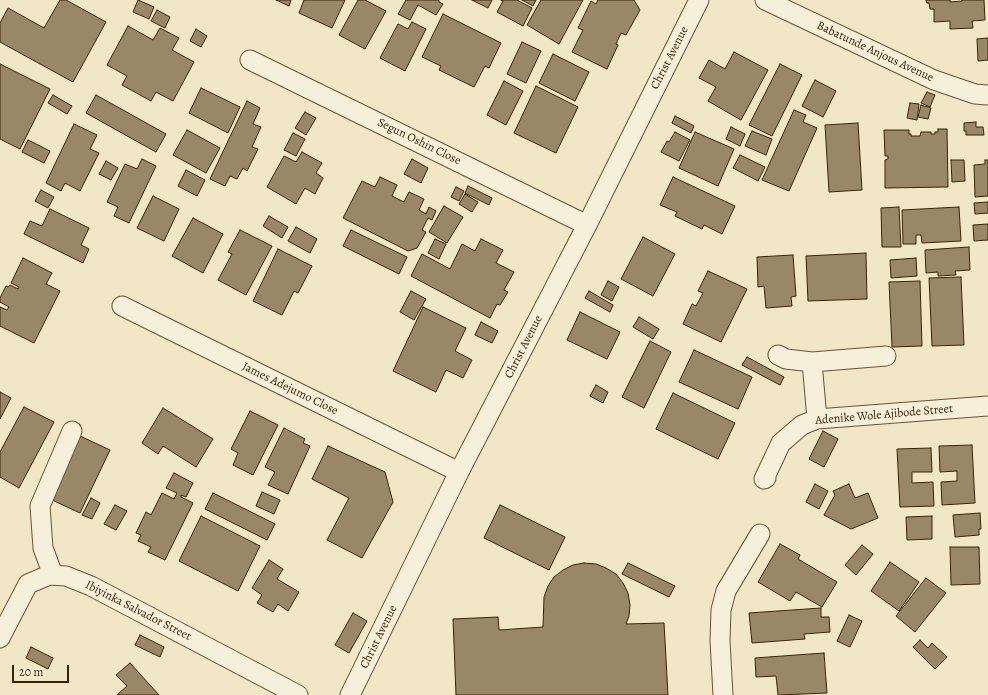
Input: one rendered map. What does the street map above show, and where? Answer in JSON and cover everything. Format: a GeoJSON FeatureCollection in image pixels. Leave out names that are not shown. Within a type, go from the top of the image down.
{"type":"FeatureCollection","features":[{"type":"Feature","properties":{"kind":"street","name":"Christ Avenue"},"geometry":{"type":"LineString","coordinates":[[350,695],[459,472],[587,224],[699,0]]}},
{"type":"Feature","properties":{"kind":"street","name":"Babatunde Anjous Avenue"},"geometry":{"type":"LineString","coordinates":[[765,0],[934,80],[975,94],[988,95]]}},
{"type":"Feature","properties":{"kind":"street","name":"Segun Oshin Close"},"geometry":{"type":"LineString","coordinates":[[250,60],[587,224]]}},
{"type":"Feature","properties":{"kind":"street","name":"James Adejumo Close"},"geometry":{"type":"LineString","coordinates":[[122,306],[459,472]]}},
{"type":"Feature","properties":{"kind":"street"},"geometry":{"type":"LineString","coordinates":[[778,355],[786,359],[812,362],[886,356]]}},
{"type":"Feature","properties":{"kind":"street"},"geometry":{"type":"LineString","coordinates":[[812,362],[817,419]]}},
{"type":"Feature","properties":{"kind":"street","name":"Adenike Wole Ajibode Street"},"geometry":{"type":"LineString","coordinates":[[766,478],[764,479],[781,443],[802,425],[817,419],[988,406]]}},
{"type":"Feature","properties":{"kind":"street"},"geometry":{"type":"LineString","coordinates":[[53,575],[43,548],[40,506],[72,431]]}},
{"type":"Feature","properties":{"kind":"street"},"geometry":{"type":"LineString","coordinates":[[723,695],[720,641],[721,610],[726,591],[760,534]]}},
{"type":"Feature","properties":{"kind":"street","name":"Ibiyinka Salvador Street"},"geometry":{"type":"LineString","coordinates":[[0,638],[28,584],[49,575],[66,576],[91,586],[298,695]]}},
{"type":"Feature","properties":{"kind":"building"},"geometry":{"type":"Polygon","coordinates":[[[60,0],[66,0],[106,22],[73,82],[0,42],[0,23],[8,8],[44,28],[60,0]]]}},
{"type":"Feature","properties":{"kind":"building"},"geometry":{"type":"Polygon","coordinates":[[[138,0],[154,7],[149,19],[133,12],[138,0]]]}},
{"type":"Feature","properties":{"kind":"building"},"geometry":{"type":"Polygon","coordinates":[[[276,0],[291,0],[289,6],[276,0]]]}},
{"type":"Feature","properties":{"kind":"building"},"geometry":{"type":"Polygon","coordinates":[[[304,0],[345,0],[332,28],[299,13],[304,0]]]}},
{"type":"Feature","properties":{"kind":"building"},"geometry":{"type":"Polygon","coordinates":[[[358,0],[365,0],[386,11],[365,49],[339,35],[358,0]]]}},
{"type":"Feature","properties":{"kind":"building"},"geometry":{"type":"Polygon","coordinates":[[[406,0],[439,0],[439,2],[443,4],[436,15],[418,5],[410,20],[398,14],[406,0]]]}},
{"type":"Feature","properties":{"kind":"building"},"geometry":{"type":"Polygon","coordinates":[[[472,0],[492,0],[488,8],[472,0]]]}},
{"type":"Feature","properties":{"kind":"building"},"geometry":{"type":"Polygon","coordinates":[[[501,0],[517,0],[532,8],[523,26],[497,12],[503,1],[501,0]]]}},
{"type":"Feature","properties":{"kind":"building"},"geometry":{"type":"Polygon","coordinates":[[[522,0],[536,0],[533,6],[522,0]]]}},
{"type":"Feature","properties":{"kind":"building"},"geometry":{"type":"Polygon","coordinates":[[[541,0],[583,0],[559,44],[527,25],[541,0]]]}},
{"type":"Feature","properties":{"kind":"building"},"geometry":{"type":"Polygon","coordinates":[[[598,0],[634,0],[640,10],[626,35],[621,33],[616,44],[618,45],[607,69],[572,52],[583,30],[578,28],[591,1],[596,4],[598,0]]]}},
{"type":"Feature","properties":{"kind":"building"},"geometry":{"type":"Polygon","coordinates":[[[926,0],[950,0],[950,2],[962,0],[984,0],[985,20],[972,21],[973,28],[950,29],[950,21],[934,22],[934,9],[930,9],[929,3],[927,3],[926,0]]]}},
{"type":"Feature","properties":{"kind":"building"},"geometry":{"type":"Polygon","coordinates":[[[157,10],[170,17],[165,28],[151,21],[157,10]]]}},
{"type":"Feature","properties":{"kind":"building"},"geometry":{"type":"Polygon","coordinates":[[[443,14],[501,43],[489,68],[485,66],[474,87],[439,70],[441,66],[422,57],[443,14]]]}},
{"type":"Feature","properties":{"kind":"building"},"geometry":{"type":"Polygon","coordinates":[[[412,22],[426,29],[405,71],[380,58],[398,24],[408,29],[412,22]]]}},
{"type":"Feature","properties":{"kind":"building"},"geometry":{"type":"Polygon","coordinates":[[[128,26],[153,40],[160,28],[179,38],[172,50],[194,62],[173,101],[156,92],[151,101],[122,85],[127,76],[107,65],[128,26]]]}},
{"type":"Feature","properties":{"kind":"building"},"geometry":{"type":"Polygon","coordinates":[[[196,29],[207,36],[201,47],[190,41],[196,29]]]}},
{"type":"Feature","properties":{"kind":"building"},"geometry":{"type":"Polygon","coordinates":[[[988,38],[988,60],[978,61],[977,39],[988,38]]]}},
{"type":"Feature","properties":{"kind":"building"},"geometry":{"type":"Polygon","coordinates":[[[522,42],[541,51],[526,83],[507,74],[522,42]]]}},
{"type":"Feature","properties":{"kind":"building"},"geometry":{"type":"Polygon","coordinates":[[[734,52],[768,70],[741,120],[708,101],[716,87],[699,78],[709,60],[725,69],[734,52]]]}},
{"type":"Feature","properties":{"kind":"building"},"geometry":{"type":"Polygon","coordinates":[[[553,54],[589,72],[575,101],[539,83],[553,54]]]}},
{"type":"Feature","properties":{"kind":"building"},"geometry":{"type":"Polygon","coordinates":[[[0,64],[50,89],[20,149],[0,139],[0,64]]]}},
{"type":"Feature","properties":{"kind":"building"},"geometry":{"type":"Polygon","coordinates":[[[780,64],[802,75],[772,136],[749,125],[780,64]]]}},
{"type":"Feature","properties":{"kind":"building"},"geometry":{"type":"Polygon","coordinates":[[[815,80],[836,91],[823,117],[802,106],[815,80]]]}},
{"type":"Feature","properties":{"kind":"building"},"geometry":{"type":"Polygon","coordinates":[[[504,81],[523,91],[506,125],[487,115],[504,81]]]}},
{"type":"Feature","properties":{"kind":"building"},"geometry":{"type":"Polygon","coordinates":[[[536,86],[578,107],[556,153],[514,133],[536,86]]]}},
{"type":"Feature","properties":{"kind":"building"},"geometry":{"type":"Polygon","coordinates":[[[201,88],[240,107],[228,133],[189,113],[201,88]]]}},
{"type":"Feature","properties":{"kind":"building"},"geometry":{"type":"Polygon","coordinates":[[[927,92],[935,95],[930,107],[921,103],[927,92]]]}},
{"type":"Feature","properties":{"kind":"building"},"geometry":{"type":"Polygon","coordinates":[[[53,95],[72,106],[67,114],[48,103],[53,95]]]}},
{"type":"Feature","properties":{"kind":"building"},"geometry":{"type":"Polygon","coordinates":[[[96,95],[166,134],[156,152],[86,113],[96,95]]]}},
{"type":"Feature","properties":{"kind":"building"},"geometry":{"type":"Polygon","coordinates":[[[247,101],[260,108],[253,124],[261,127],[252,147],[258,149],[247,171],[243,168],[237,179],[230,176],[225,186],[210,179],[247,101]]]}},
{"type":"Feature","properties":{"kind":"building"},"geometry":{"type":"Polygon","coordinates":[[[910,103],[919,104],[917,120],[907,118],[910,103]]]}},
{"type":"Feature","properties":{"kind":"building"},"geometry":{"type":"Polygon","coordinates":[[[921,105],[931,108],[928,119],[918,117],[921,105]]]}},
{"type":"Feature","properties":{"kind":"building"},"geometry":{"type":"Polygon","coordinates":[[[794,110],[806,115],[803,122],[817,128],[789,191],[762,180],[794,110]]]}},
{"type":"Feature","properties":{"kind":"building"},"geometry":{"type":"Polygon","coordinates":[[[305,112],[316,118],[306,135],[295,128],[305,112]]]}},
{"type":"Feature","properties":{"kind":"building"},"geometry":{"type":"Polygon","coordinates":[[[675,116],[694,126],[691,133],[672,123],[675,116]]]}},
{"type":"Feature","properties":{"kind":"building"},"geometry":{"type":"Polygon","coordinates":[[[976,122],[976,127],[983,127],[984,135],[966,135],[966,131],[964,131],[964,123],[976,122]]]}},
{"type":"Feature","properties":{"kind":"building"},"geometry":{"type":"Polygon","coordinates":[[[858,123],[862,190],[829,192],[825,125],[858,123]]]}},
{"type":"Feature","properties":{"kind":"building"},"geometry":{"type":"Polygon","coordinates":[[[74,124],[97,135],[90,149],[99,153],[80,191],[65,183],[61,191],[46,183],[74,124]]]}},
{"type":"Feature","properties":{"kind":"building"},"geometry":{"type":"Polygon","coordinates":[[[731,127],[745,134],[740,146],[726,139],[731,127]]]}},
{"type":"Feature","properties":{"kind":"building"},"geometry":{"type":"Polygon","coordinates":[[[938,129],[947,129],[948,187],[885,188],[885,160],[888,159],[888,156],[885,156],[884,130],[909,130],[909,134],[911,134],[911,136],[920,136],[921,132],[931,132],[931,134],[935,134],[935,132],[938,132],[938,129]]]}},
{"type":"Feature","properties":{"kind":"building"},"geometry":{"type":"Polygon","coordinates":[[[187,130],[220,148],[206,173],[173,155],[187,130]]]}},
{"type":"Feature","properties":{"kind":"building"},"geometry":{"type":"Polygon","coordinates":[[[752,131],[772,139],[766,155],[745,146],[752,131]]]}},
{"type":"Feature","properties":{"kind":"building"},"geometry":{"type":"Polygon","coordinates":[[[675,132],[690,140],[679,161],[661,152],[667,141],[669,142],[675,132]]]}},
{"type":"Feature","properties":{"kind":"building"},"geometry":{"type":"Polygon","coordinates":[[[695,132],[734,149],[718,186],[679,168],[695,132]]]}},
{"type":"Feature","properties":{"kind":"building"},"geometry":{"type":"Polygon","coordinates":[[[293,133],[305,139],[296,156],[284,150],[293,133]]]}},
{"type":"Feature","properties":{"kind":"building"},"geometry":{"type":"Polygon","coordinates":[[[28,140],[50,151],[44,163],[22,152],[28,140]]]}},
{"type":"Feature","properties":{"kind":"building"},"geometry":{"type":"Polygon","coordinates":[[[302,152],[322,163],[316,173],[323,178],[315,194],[305,188],[296,204],[267,187],[284,156],[296,162],[302,152]]]}},
{"type":"Feature","properties":{"kind":"building"},"geometry":{"type":"Polygon","coordinates":[[[740,155],[765,167],[758,181],[733,168],[740,155]]]}},
{"type":"Feature","properties":{"kind":"building"},"geometry":{"type":"Polygon","coordinates":[[[142,159],[156,166],[129,223],[114,216],[118,207],[107,202],[125,164],[137,169],[142,159]]]}},
{"type":"Feature","properties":{"kind":"building"},"geometry":{"type":"Polygon","coordinates":[[[412,159],[428,168],[421,183],[404,174],[412,159]]]}},
{"type":"Feature","properties":{"kind":"building"},"geometry":{"type":"Polygon","coordinates":[[[951,160],[964,160],[965,181],[952,182],[951,160]]]}},
{"type":"Feature","properties":{"kind":"building"},"geometry":{"type":"Polygon","coordinates":[[[985,160],[988,160],[988,196],[975,197],[974,165],[985,164],[985,160]]]}},
{"type":"Feature","properties":{"kind":"building"},"geometry":{"type":"Polygon","coordinates":[[[106,161],[118,168],[111,180],[99,174],[106,161]]]}},
{"type":"Feature","properties":{"kind":"building"},"geometry":{"type":"Polygon","coordinates":[[[186,170],[205,180],[197,196],[178,186],[186,170]]]}},
{"type":"Feature","properties":{"kind":"building"},"geometry":{"type":"Polygon","coordinates":[[[380,177],[397,185],[392,196],[404,202],[409,192],[424,199],[419,210],[426,214],[429,207],[436,211],[432,220],[428,218],[422,230],[426,232],[417,248],[408,251],[343,218],[362,181],[375,187],[380,177]]]}},
{"type":"Feature","properties":{"kind":"building"},"geometry":{"type":"Polygon","coordinates":[[[673,177],[735,206],[722,234],[704,225],[702,229],[675,216],[677,212],[660,205],[673,177]]]}},
{"type":"Feature","properties":{"kind":"building"},"geometry":{"type":"Polygon","coordinates":[[[468,186],[492,198],[489,205],[465,193],[468,186]]]}},
{"type":"Feature","properties":{"kind":"building"},"geometry":{"type":"Polygon","coordinates":[[[456,187],[464,191],[459,201],[451,197],[456,187]]]}},
{"type":"Feature","properties":{"kind":"building"},"geometry":{"type":"Polygon","coordinates":[[[41,190],[54,197],[48,208],[35,201],[41,190]]]}},
{"type":"Feature","properties":{"kind":"building"},"geometry":{"type":"Polygon","coordinates":[[[465,194],[478,202],[472,212],[459,204],[465,194]]]}},
{"type":"Feature","properties":{"kind":"building"},"geometry":{"type":"Polygon","coordinates":[[[153,196],[179,209],[164,241],[137,228],[153,196]]]}},
{"type":"Feature","properties":{"kind":"building"},"geometry":{"type":"Polygon","coordinates":[[[988,202],[988,213],[975,214],[974,203],[988,202]]]}},
{"type":"Feature","properties":{"kind":"building"},"geometry":{"type":"Polygon","coordinates":[[[444,206],[463,217],[447,243],[429,232],[444,206]]]}},
{"type":"Feature","properties":{"kind":"building"},"geometry":{"type":"Polygon","coordinates":[[[899,207],[901,247],[882,247],[881,208],[899,207]]]}},
{"type":"Feature","properties":{"kind":"building"},"geometry":{"type":"Polygon","coordinates":[[[959,207],[961,241],[922,243],[921,235],[916,235],[916,244],[903,244],[902,210],[959,207]]]}},
{"type":"Feature","properties":{"kind":"building"},"geometry":{"type":"Polygon","coordinates":[[[50,209],[89,228],[81,245],[89,249],[83,263],[24,234],[30,221],[42,226],[50,209]]]}},
{"type":"Feature","properties":{"kind":"building"},"geometry":{"type":"Polygon","coordinates":[[[269,216],[288,227],[282,238],[263,226],[269,216]]]}},
{"type":"Feature","properties":{"kind":"building"},"geometry":{"type":"Polygon","coordinates":[[[193,218],[223,234],[203,273],[172,256],[193,218]]]}},
{"type":"Feature","properties":{"kind":"building"},"geometry":{"type":"Polygon","coordinates":[[[988,224],[988,240],[974,241],[973,225],[988,224]]]}},
{"type":"Feature","properties":{"kind":"building"},"geometry":{"type":"Polygon","coordinates":[[[296,227],[317,239],[310,253],[288,241],[296,227]]]}},
{"type":"Feature","properties":{"kind":"building"},"geometry":{"type":"Polygon","coordinates":[[[240,230],[272,246],[246,295],[218,280],[232,254],[228,252],[240,230]]]}},
{"type":"Feature","properties":{"kind":"building"},"geometry":{"type":"Polygon","coordinates":[[[351,230],[407,257],[399,274],[343,246],[351,230]]]}},
{"type":"Feature","properties":{"kind":"building"},"geometry":{"type":"Polygon","coordinates":[[[643,237],[675,254],[653,296],[621,279],[643,237]]]}},
{"type":"Feature","properties":{"kind":"building"},"geometry":{"type":"Polygon","coordinates":[[[435,239],[446,244],[439,259],[428,253],[435,239]]]}},
{"type":"Feature","properties":{"kind":"building"},"geometry":{"type":"Polygon","coordinates":[[[481,239],[503,250],[496,263],[514,272],[504,290],[508,292],[500,305],[497,304],[490,318],[411,276],[422,254],[450,269],[462,244],[475,251],[481,239]]]}},
{"type":"Feature","properties":{"kind":"building"},"geometry":{"type":"Polygon","coordinates":[[[969,247],[970,270],[955,271],[956,275],[938,276],[938,272],[926,273],[925,250],[969,247]]]}},
{"type":"Feature","properties":{"kind":"building"},"geometry":{"type":"Polygon","coordinates":[[[278,249],[312,266],[298,293],[294,291],[282,315],[253,301],[278,249]]]}},
{"type":"Feature","properties":{"kind":"building"},"geometry":{"type":"Polygon","coordinates":[[[866,253],[867,299],[808,301],[806,256],[866,253]]]}},
{"type":"Feature","properties":{"kind":"building"},"geometry":{"type":"Polygon","coordinates":[[[793,255],[796,296],[791,297],[792,306],[766,308],[764,286],[758,287],[757,257],[793,255]]]}},
{"type":"Feature","properties":{"kind":"building"},"geometry":{"type":"Polygon","coordinates":[[[23,258],[52,273],[46,284],[60,291],[34,343],[0,326],[0,307],[7,310],[9,307],[0,302],[0,298],[6,286],[8,287],[10,285],[18,289],[19,287],[11,283],[23,258]]]}},
{"type":"Feature","properties":{"kind":"building"},"geometry":{"type":"Polygon","coordinates":[[[916,258],[917,276],[891,278],[890,260],[916,258]]]}},
{"type":"Feature","properties":{"kind":"building"},"geometry":{"type":"Polygon","coordinates":[[[708,271],[747,289],[721,342],[683,324],[692,304],[696,306],[703,293],[698,291],[708,271]]]}},
{"type":"Feature","properties":{"kind":"building"},"geometry":{"type":"Polygon","coordinates":[[[961,277],[964,345],[932,346],[929,278],[961,277]]]}},
{"type":"Feature","properties":{"kind":"building"},"geometry":{"type":"Polygon","coordinates":[[[608,281],[619,287],[612,301],[601,295],[608,281]]]}},
{"type":"Feature","properties":{"kind":"building"},"geometry":{"type":"Polygon","coordinates":[[[920,281],[922,346],[892,347],[889,282],[920,281]]]}},
{"type":"Feature","properties":{"kind":"building"},"geometry":{"type":"Polygon","coordinates":[[[411,291],[426,299],[414,320],[400,312],[411,291]]]}},
{"type":"Feature","properties":{"kind":"building"},"geometry":{"type":"Polygon","coordinates":[[[589,291],[613,305],[610,312],[585,298],[589,291]]]}},
{"type":"Feature","properties":{"kind":"building"},"geometry":{"type":"Polygon","coordinates":[[[423,307],[466,328],[455,351],[472,360],[463,378],[446,370],[436,392],[393,371],[423,307]]]}},
{"type":"Feature","properties":{"kind":"building"},"geometry":{"type":"Polygon","coordinates":[[[580,312],[620,332],[607,359],[567,340],[580,312]]]}},
{"type":"Feature","properties":{"kind":"building"},"geometry":{"type":"Polygon","coordinates":[[[639,317],[659,329],[653,339],[633,327],[639,317]]]}},
{"type":"Feature","properties":{"kind":"building"},"geometry":{"type":"Polygon","coordinates":[[[481,322],[498,331],[492,343],[475,335],[481,322]]]}},
{"type":"Feature","properties":{"kind":"building"},"geometry":{"type":"Polygon","coordinates":[[[650,341],[671,352],[644,408],[622,397],[650,341]]]}},
{"type":"Feature","properties":{"kind":"building"},"geometry":{"type":"Polygon","coordinates":[[[694,350],[752,377],[738,409],[679,382],[694,350]]]}},
{"type":"Feature","properties":{"kind":"building"},"geometry":{"type":"Polygon","coordinates":[[[747,357],[784,377],[780,385],[742,365],[747,357]]]}},
{"type":"Feature","properties":{"kind":"building"},"geometry":{"type":"Polygon","coordinates":[[[596,385],[608,392],[603,403],[590,396],[596,385]]]}},
{"type":"Feature","properties":{"kind":"building"},"geometry":{"type":"Polygon","coordinates":[[[0,392],[11,398],[0,419],[0,392]]]}},
{"type":"Feature","properties":{"kind":"building"},"geometry":{"type":"Polygon","coordinates":[[[673,393],[735,423],[718,459],[656,429],[673,393]]]}},
{"type":"Feature","properties":{"kind":"building"},"geometry":{"type":"Polygon","coordinates":[[[24,407],[54,422],[19,488],[0,477],[0,452],[24,407]]]}},
{"type":"Feature","properties":{"kind":"building"},"geometry":{"type":"Polygon","coordinates":[[[163,408],[213,439],[196,467],[163,446],[158,454],[142,443],[163,408]]]}},
{"type":"Feature","properties":{"kind":"building"},"geometry":{"type":"Polygon","coordinates":[[[250,411],[278,425],[253,475],[233,465],[238,453],[231,449],[250,411]]]}},
{"type":"Feature","properties":{"kind":"building"},"geometry":{"type":"Polygon","coordinates":[[[284,428],[305,439],[303,443],[310,446],[288,494],[268,485],[275,472],[265,467],[284,428]]]}},
{"type":"Feature","properties":{"kind":"building"},"geometry":{"type":"Polygon","coordinates":[[[823,431],[838,439],[824,467],[809,459],[823,431]]]}},
{"type":"Feature","properties":{"kind":"building"},"geometry":{"type":"Polygon","coordinates":[[[80,436],[110,450],[80,513],[50,499],[80,436]]]}},
{"type":"Feature","properties":{"kind":"building"},"geometry":{"type":"Polygon","coordinates":[[[972,445],[975,503],[942,505],[941,482],[957,481],[957,471],[940,472],[939,446],[972,445]]]}},
{"type":"Feature","properties":{"kind":"building"},"geometry":{"type":"Polygon","coordinates":[[[328,446],[385,472],[393,502],[362,558],[327,540],[349,498],[312,479],[328,446]]]}},
{"type":"Feature","properties":{"kind":"building"},"geometry":{"type":"Polygon","coordinates":[[[931,448],[932,472],[912,472],[912,483],[933,482],[934,506],[900,507],[897,449],[931,448]]]}},
{"type":"Feature","properties":{"kind":"building"},"geometry":{"type":"Polygon","coordinates":[[[174,473],[193,483],[186,497],[181,495],[181,497],[193,503],[165,560],[148,552],[151,547],[138,541],[141,535],[136,533],[146,512],[151,515],[162,493],[174,499],[177,493],[166,488],[174,473]]]}},
{"type":"Feature","properties":{"kind":"building"},"geometry":{"type":"Polygon","coordinates":[[[815,484],[828,491],[819,509],[806,502],[815,484]]]}},
{"type":"Feature","properties":{"kind":"building"},"geometry":{"type":"Polygon","coordinates":[[[849,484],[855,498],[868,493],[878,518],[851,529],[824,515],[835,495],[833,491],[849,484]]]}},
{"type":"Feature","properties":{"kind":"building"},"geometry":{"type":"Polygon","coordinates":[[[262,492],[280,500],[274,514],[256,506],[262,492]]]}},
{"type":"Feature","properties":{"kind":"building"},"geometry":{"type":"Polygon","coordinates":[[[213,493],[275,524],[267,540],[205,509],[213,493]]]}},
{"type":"Feature","properties":{"kind":"building"},"geometry":{"type":"Polygon","coordinates":[[[91,498],[100,503],[92,519],[82,515],[91,498]]]}},
{"type":"Feature","properties":{"kind":"building"},"geometry":{"type":"Polygon","coordinates":[[[115,505],[127,511],[116,530],[104,524],[115,505]]]}},
{"type":"Feature","properties":{"kind":"building"},"geometry":{"type":"Polygon","coordinates":[[[500,505],[565,537],[549,570],[484,538],[500,505]]]}},
{"type":"Feature","properties":{"kind":"building"},"geometry":{"type":"Polygon","coordinates":[[[980,513],[981,529],[979,529],[979,535],[955,537],[953,515],[980,513]]]}},
{"type":"Feature","properties":{"kind":"building"},"geometry":{"type":"Polygon","coordinates":[[[201,516],[260,546],[238,591],[179,561],[201,516]]]}},
{"type":"Feature","properties":{"kind":"building"},"geometry":{"type":"Polygon","coordinates":[[[932,516],[932,539],[907,540],[906,517],[932,516]]]}},
{"type":"Feature","properties":{"kind":"building"},"geometry":{"type":"Polygon","coordinates":[[[780,544],[800,555],[798,559],[837,582],[822,607],[796,592],[790,601],[758,582],[780,544]]]}},
{"type":"Feature","properties":{"kind":"building"},"geometry":{"type":"Polygon","coordinates":[[[862,545],[873,554],[856,575],[845,565],[862,545]]]}},
{"type":"Feature","properties":{"kind":"building"},"geometry":{"type":"Polygon","coordinates":[[[950,547],[979,547],[980,584],[951,585],[950,547]]]}},
{"type":"Feature","properties":{"kind":"building"},"geometry":{"type":"Polygon","coordinates":[[[269,560],[283,569],[277,579],[299,592],[288,611],[278,604],[273,612],[257,603],[262,595],[252,588],[269,560]]]}},
{"type":"Feature","properties":{"kind":"building"},"geometry":{"type":"Polygon","coordinates":[[[890,562],[919,582],[899,611],[871,591],[890,562]]]}},
{"type":"Feature","properties":{"kind":"building"},"geometry":{"type":"Polygon","coordinates":[[[584,563],[596,564],[606,568],[616,574],[623,583],[628,593],[630,605],[629,616],[626,624],[664,623],[668,695],[456,695],[453,619],[498,617],[499,630],[543,627],[544,597],[548,586],[554,577],[563,570],[573,565],[584,563]]]}},
{"type":"Feature","properties":{"kind":"building"},"geometry":{"type":"Polygon","coordinates":[[[628,563],[675,586],[669,597],[622,574],[628,563]]]}},
{"type":"Feature","properties":{"kind":"building"},"geometry":{"type":"Polygon","coordinates":[[[926,578],[946,593],[915,632],[896,616],[926,578]]]}},
{"type":"Feature","properties":{"kind":"building"},"geometry":{"type":"Polygon","coordinates":[[[821,608],[821,617],[829,617],[830,632],[804,634],[805,639],[752,643],[749,613],[821,608]]]}},
{"type":"Feature","properties":{"kind":"building"},"geometry":{"type":"Polygon","coordinates":[[[353,613],[367,621],[349,653],[335,645],[353,613]]]}},
{"type":"Feature","properties":{"kind":"building"},"geometry":{"type":"Polygon","coordinates":[[[849,615],[862,621],[850,647],[837,641],[849,615]]]}},
{"type":"Feature","properties":{"kind":"building"},"geometry":{"type":"Polygon","coordinates":[[[140,635],[164,647],[160,657],[135,645],[140,635]]]}},
{"type":"Feature","properties":{"kind":"building"},"geometry":{"type":"Polygon","coordinates":[[[920,640],[928,648],[932,643],[947,657],[935,669],[913,647],[920,640]]]}},
{"type":"Feature","properties":{"kind":"building"},"geometry":{"type":"Polygon","coordinates":[[[31,647],[53,658],[48,669],[26,658],[31,647]]]}},
{"type":"Feature","properties":{"kind":"building"},"geometry":{"type":"Polygon","coordinates":[[[824,653],[827,693],[778,695],[776,676],[756,677],[755,658],[824,653]]]}},
{"type":"Feature","properties":{"kind":"building"},"geometry":{"type":"Polygon","coordinates":[[[130,663],[159,695],[117,695],[127,686],[116,675],[130,663]]]}}]}
